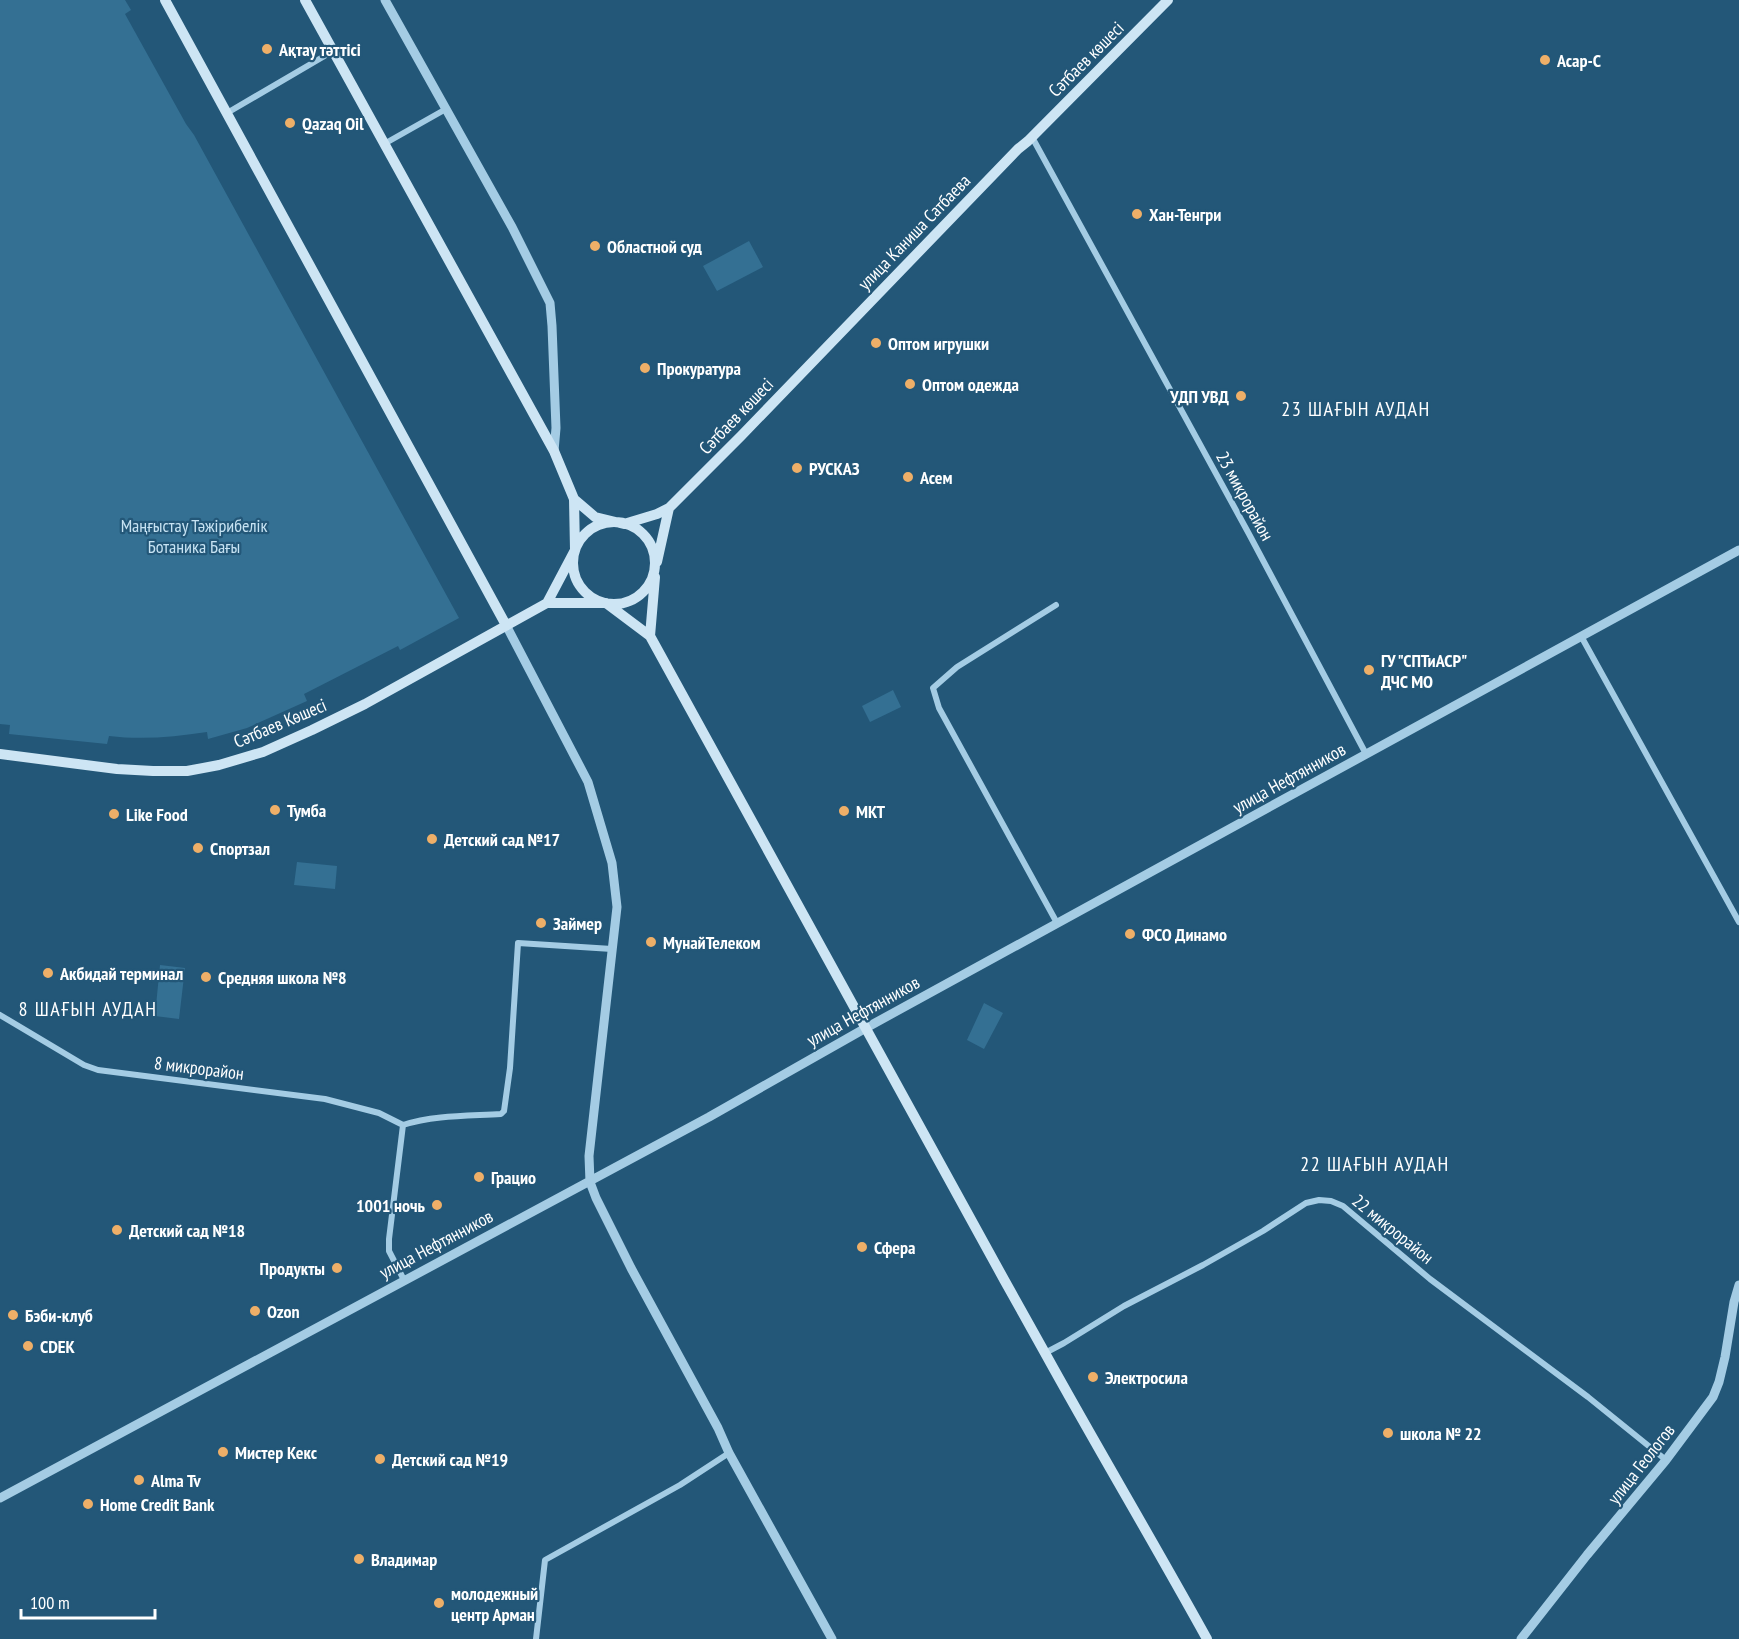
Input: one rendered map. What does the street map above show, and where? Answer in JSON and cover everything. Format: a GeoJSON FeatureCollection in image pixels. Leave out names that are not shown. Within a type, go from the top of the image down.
{"type":"FeatureCollection","features":[{"type":"Feature","properties":{"kind":"main road"},"geometry":{"type":"LineString","coordinates":[[165,0],[506,625]]}},
{"type":"Feature","properties":{"kind":"main road"},"geometry":{"type":"LineString","coordinates":[[305,0],[554,451],[574,499],[573,564],[582,590],[606,603],[650,636],[864,1029],[1207,1639]]}},
{"type":"Feature","properties":{"kind":"main road","name":"Сәтбаев көшесі"},"geometry":{"type":"LineString","coordinates":[[1030,139],[1168,0]]}},
{"type":"Feature","properties":{"kind":"main road","name":"улица Каниша Сатбаева"},"geometry":{"type":"LineString","coordinates":[[826,347],[1030,139]]}},
{"type":"Feature","properties":{"kind":"main road","name":"Сәтбаев көшесі"},"geometry":{"type":"LineString","coordinates":[[624,524],[669,508],[826,347]]}},
{"type":"Feature","properties":{"kind":"main road"},"geometry":{"type":"LineString","coordinates":[[574,499],[595,517],[635,528],[651,545],[655,557],[655,569],[650,636]]}},
{"type":"Feature","properties":{"kind":"main road"},"geometry":{"type":"LineString","coordinates":[[606,603],[619,604],[632,600],[643,593],[651,582],[669,508]]}},
{"type":"Feature","properties":{"kind":"main road"},"geometry":{"type":"LineString","coordinates":[[547,603],[575,550],[589,531],[612,522],[624,524]]}},
{"type":"Feature","properties":{"kind":"main road","name":"Сәтбаев Көшесі"},"geometry":{"type":"LineString","coordinates":[[0,754],[117,769],[153,771],[187,771],[219,765],[263,752],[365,704],[547,603],[606,603]]}},
{"type":"Feature","properties":{"kind":"street"},"geometry":{"type":"LineString","coordinates":[[385,0],[512,227],[550,303],[556,428],[554,451]]}},
{"type":"Feature","properties":{"kind":"street"},"geometry":{"type":"LineString","coordinates":[[227,113],[333,51]]}},
{"type":"Feature","properties":{"kind":"street"},"geometry":{"type":"LineString","coordinates":[[384,144],[446,109]]}},
{"type":"Feature","properties":{"kind":"street","name":"23 микрорайон"},"geometry":{"type":"LineString","coordinates":[[1030,139],[1096,253],[1366,754]]}},
{"type":"Feature","properties":{"kind":"street","name":"улица Нефтянников"},"geometry":{"type":"LineString","coordinates":[[0,1498],[590,1182],[864,1029],[1739,550]]}},
{"type":"Feature","properties":{"kind":"street"},"geometry":{"type":"LineString","coordinates":[[1056,605],[957,667],[933,688],[939,708],[1057,923]]}},
{"type":"Feature","properties":{"kind":"street"},"geometry":{"type":"LineString","coordinates":[[506,625],[588,782],[612,863],[617,907],[589,1156],[590,1182],[631,1268],[831,1639]]}},
{"type":"Feature","properties":{"kind":"street"},"geometry":{"type":"LineString","coordinates":[[1581,636],[1739,922]]}},
{"type":"Feature","properties":{"kind":"street"},"geometry":{"type":"LineString","coordinates":[[404,1280],[389,1251],[403,1125],[451,1117],[501,1114],[504,1111],[510,1068],[518,943],[612,949]]}},
{"type":"Feature","properties":{"kind":"street","name":"8 микрорайон"},"geometry":{"type":"LineString","coordinates":[[0,1016],[84,1065],[98,1070],[325,1099],[379,1113],[403,1125]]}},
{"type":"Feature","properties":{"kind":"street","name":"22 микрорайон"},"geometry":{"type":"LineString","coordinates":[[1045,1353],[1124,1306],[1233,1248],[1306,1203],[1319,1200],[1331,1201],[1343,1206],[1421,1272],[1588,1397],[1666,1460]]}},
{"type":"Feature","properties":{"kind":"street","name":"улица Геологов"},"geometry":{"type":"LineString","coordinates":[[1521,1639],[1666,1460],[1713,1397],[1723,1365],[1739,1285]]}},
{"type":"Feature","properties":{"kind":"street"},"geometry":{"type":"LineString","coordinates":[[536,1639],[545,1560],[680,1485],[729,1453]]}},
{"type":"Feature","properties":{"kind":"green space","name":"Маңғыстау Тәжірибелік Ботаника Бағы"},"geometry":{"type":"Polygon","coordinates":[[[0,0],[125,0],[131,10],[125,14],[194,135],[459,618],[400,650],[398,646],[304,694],[307,701],[247,728],[208,739],[207,732],[134,738],[109,736],[107,744],[9,734],[10,725],[0,724],[0,0]]]}},
{"type":"Feature","properties":{"kind":"green space"},"geometry":{"type":"Polygon","coordinates":[[[749,241],[763,267],[717,291],[703,266],[749,241]]]}},
{"type":"Feature","properties":{"kind":"green space"},"geometry":{"type":"Polygon","coordinates":[[[893,690],[901,707],[870,722],[862,706],[893,690]]]}},
{"type":"Feature","properties":{"kind":"green space"},"geometry":{"type":"Polygon","coordinates":[[[297,862],[337,866],[335,889],[294,885],[297,862]]]}},
{"type":"Feature","properties":{"kind":"green space"},"geometry":{"type":"Polygon","coordinates":[[[160,965],[185,968],[179,1019],[155,1016],[160,965]]]}},
{"type":"Feature","properties":{"kind":"green space"},"geometry":{"type":"Polygon","coordinates":[[[984,1003],[1003,1013],[984,1049],[967,1040],[984,1003]]]}},
{"type":"Feature","properties":{"kind":"place","name":"Ақтау тәттісі"},"geometry":{"type":"Point","coordinates":[267,49]}},
{"type":"Feature","properties":{"kind":"place","name":"Асар-С"},"geometry":{"type":"Point","coordinates":[1545,60]}},
{"type":"Feature","properties":{"kind":"place","name":"Qazaq Oil"},"geometry":{"type":"Point","coordinates":[290,123]}},
{"type":"Feature","properties":{"kind":"place","name":"Хан-Тенгри"},"geometry":{"type":"Point","coordinates":[1137,214]}},
{"type":"Feature","properties":{"kind":"place","name":"Областной суд"},"geometry":{"type":"Point","coordinates":[595,246]}},
{"type":"Feature","properties":{"kind":"place","name":"Оптом игрушки"},"geometry":{"type":"Point","coordinates":[876,343]}},
{"type":"Feature","properties":{"kind":"place","name":"Прокуратура"},"geometry":{"type":"Point","coordinates":[645,368]}},
{"type":"Feature","properties":{"kind":"place","name":"Оптом одежда"},"geometry":{"type":"Point","coordinates":[910,384]}},
{"type":"Feature","properties":{"kind":"place","name":"УДП УВД"},"geometry":{"type":"Point","coordinates":[1241,396]}},
{"type":"Feature","properties":{"kind":"place","name":"РУСКАЗ"},"geometry":{"type":"Point","coordinates":[797,468]}},
{"type":"Feature","properties":{"kind":"place","name":"Асем"},"geometry":{"type":"Point","coordinates":[908,477]}},
{"type":"Feature","properties":{"kind":"place","name":"ГУ \"СПТиАСР\" ДЧС МО"},"geometry":{"type":"Point","coordinates":[1369,670]}},
{"type":"Feature","properties":{"kind":"place","name":"Тумба"},"geometry":{"type":"Point","coordinates":[275,810]}},
{"type":"Feature","properties":{"kind":"place","name":"МКТ"},"geometry":{"type":"Point","coordinates":[844,811]}},
{"type":"Feature","properties":{"kind":"place","name":"Like Food"},"geometry":{"type":"Point","coordinates":[114,814]}},
{"type":"Feature","properties":{"kind":"place","name":"Детский сад №17"},"geometry":{"type":"Point","coordinates":[432,839]}},
{"type":"Feature","properties":{"kind":"place","name":"Спортзал"},"geometry":{"type":"Point","coordinates":[198,848]}},
{"type":"Feature","properties":{"kind":"place","name":"Займер"},"geometry":{"type":"Point","coordinates":[541,923]}},
{"type":"Feature","properties":{"kind":"place","name":"ФСО Динамо"},"geometry":{"type":"Point","coordinates":[1130,934]}},
{"type":"Feature","properties":{"kind":"place","name":"МунайТелеком"},"geometry":{"type":"Point","coordinates":[651,942]}},
{"type":"Feature","properties":{"kind":"place","name":"Акбидай терминал"},"geometry":{"type":"Point","coordinates":[48,973]}},
{"type":"Feature","properties":{"kind":"place","name":"Средняя школа №8"},"geometry":{"type":"Point","coordinates":[206,977]}},
{"type":"Feature","properties":{"kind":"place","name":"Грацио"},"geometry":{"type":"Point","coordinates":[479,1177]}},
{"type":"Feature","properties":{"kind":"place","name":"1001 ночь"},"geometry":{"type":"Point","coordinates":[437,1205]}},
{"type":"Feature","properties":{"kind":"place","name":"Детский сад №18"},"geometry":{"type":"Point","coordinates":[117,1230]}},
{"type":"Feature","properties":{"kind":"place","name":"Сфера"},"geometry":{"type":"Point","coordinates":[862,1247]}},
{"type":"Feature","properties":{"kind":"place","name":"Продукты"},"geometry":{"type":"Point","coordinates":[337,1268]}},
{"type":"Feature","properties":{"kind":"place","name":"Ozon"},"geometry":{"type":"Point","coordinates":[255,1311]}},
{"type":"Feature","properties":{"kind":"place","name":"Бэби-клуб"},"geometry":{"type":"Point","coordinates":[13,1315]}},
{"type":"Feature","properties":{"kind":"place","name":"CDEK"},"geometry":{"type":"Point","coordinates":[28,1346]}},
{"type":"Feature","properties":{"kind":"place","name":"Электросила"},"geometry":{"type":"Point","coordinates":[1093,1377]}},
{"type":"Feature","properties":{"kind":"place","name":"школа № 22"},"geometry":{"type":"Point","coordinates":[1388,1433]}},
{"type":"Feature","properties":{"kind":"place","name":"Мистер Кекс"},"geometry":{"type":"Point","coordinates":[223,1452]}},
{"type":"Feature","properties":{"kind":"place","name":"Детский сад №19"},"geometry":{"type":"Point","coordinates":[380,1459]}},
{"type":"Feature","properties":{"kind":"place","name":"Alma Tv"},"geometry":{"type":"Point","coordinates":[139,1480]}},
{"type":"Feature","properties":{"kind":"place","name":"Home Credit Bank"},"geometry":{"type":"Point","coordinates":[88,1504]}},
{"type":"Feature","properties":{"kind":"place","name":"Владимар"},"geometry":{"type":"Point","coordinates":[359,1559]}},
{"type":"Feature","properties":{"kind":"place","name":"молодежный центр Арман"},"geometry":{"type":"Point","coordinates":[439,1603]}},
{"type":"Feature","properties":{"kind":"district","name":"23 ШАҒЫН АУДАН"},"geometry":{"type":"Point","coordinates":[1356,409]}},
{"type":"Feature","properties":{"kind":"district","name":"8 ШАҒЫН АУДАН"},"geometry":{"type":"Point","coordinates":[88,1009]}},
{"type":"Feature","properties":{"kind":"district","name":"22 ШАҒЫН АУДАН"},"geometry":{"type":"Point","coordinates":[1375,1164]}}]}
